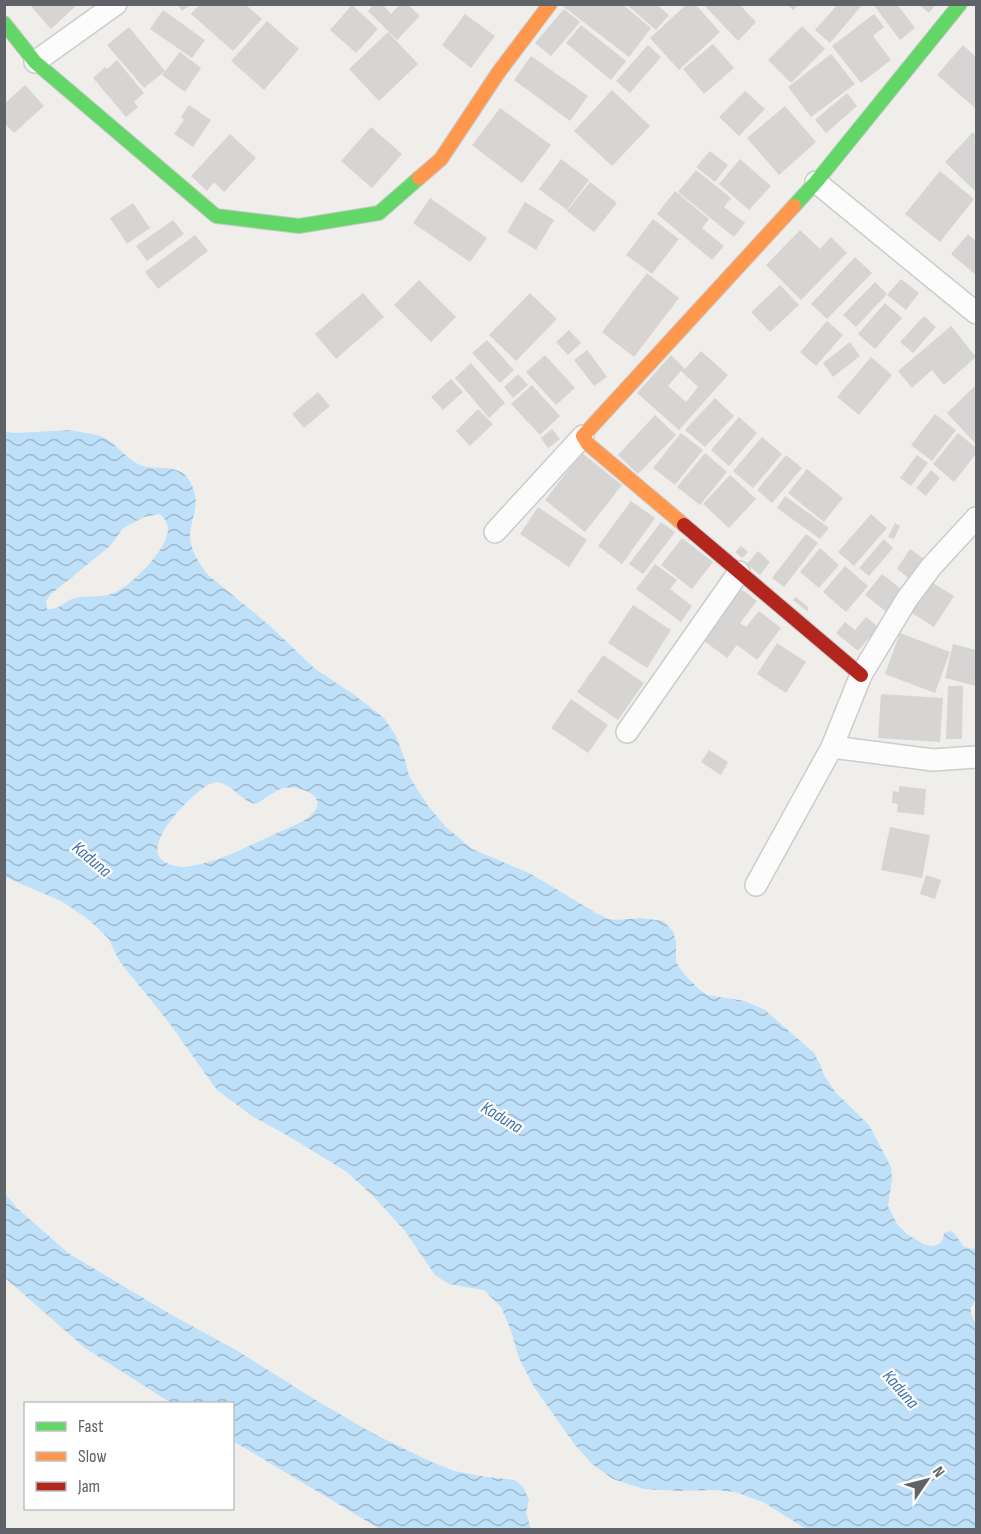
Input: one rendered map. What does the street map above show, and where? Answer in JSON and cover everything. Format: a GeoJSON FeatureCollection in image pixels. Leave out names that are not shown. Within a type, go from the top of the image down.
{"type":"FeatureCollection","features":[{"type":"Feature","properties":{"kind":"street"},"geometry":{"type":"LineString","coordinates":[[35,62],[116,4]]}},
{"type":"Feature","properties":{"kind":"street"},"geometry":{"type":"LineString","coordinates":[[4,23],[35,62],[216,216],[300,226],[379,213],[441,159],[498,73],[550,4]]}},
{"type":"Feature","properties":{"kind":"street"},"geometry":{"type":"LineString","coordinates":[[495,532],[816,182],[960,4]]}},
{"type":"Feature","properties":{"kind":"street"},"geometry":{"type":"LineString","coordinates":[[816,182],[976,313]]}},
{"type":"Feature","properties":{"kind":"street"},"geometry":{"type":"LineString","coordinates":[[583,436],[588,444],[861,675]]}},
{"type":"Feature","properties":{"kind":"street"},"geometry":{"type":"LineString","coordinates":[[756,885],[832,747],[861,675],[907,599],[931,567],[976,518]]}},
{"type":"Feature","properties":{"kind":"street"},"geometry":{"type":"LineString","coordinates":[[627,732],[739,572]]}},
{"type":"Feature","properties":{"kind":"street"},"geometry":{"type":"LineString","coordinates":[[832,747],[933,760],[976,757]]}},
{"type":"Feature","properties":{"kind":"water","name":"Kaduna"},"geometry":{"type":"Polygon","coordinates":[[[71,430],[96,435],[108,440],[140,465],[176,470],[184,474],[192,485],[196,500],[190,541],[198,561],[207,574],[269,625],[314,668],[384,718],[396,736],[409,776],[428,806],[445,826],[472,849],[531,874],[608,919],[641,918],[663,921],[673,931],[676,942],[676,961],[679,967],[700,990],[707,995],[745,1001],[765,1010],[814,1053],[824,1075],[836,1093],[869,1125],[891,1167],[892,1179],[888,1206],[897,1224],[907,1234],[925,1245],[939,1244],[944,1233],[950,1231],[964,1247],[976,1248],[976,1301],[971,1309],[971,1315],[976,1324],[976,1529],[806,1529],[763,1502],[735,1492],[644,1489],[613,1479],[592,1464],[575,1445],[534,1387],[519,1358],[501,1307],[484,1290],[449,1284],[435,1275],[405,1231],[347,1172],[252,1116],[217,1090],[167,1020],[120,962],[108,938],[88,919],[61,901],[5,877],[5,432],[71,430]],[[160,514],[144,517],[123,528],[110,546],[51,594],[46,601],[47,609],[57,607],[72,599],[109,595],[130,583],[155,556],[166,538],[167,525],[160,514]],[[223,783],[208,785],[192,798],[164,831],[158,852],[164,862],[184,867],[220,858],[302,821],[311,816],[317,806],[314,796],[296,788],[278,790],[256,804],[245,800],[223,783]]]}},
{"type":"Feature","properties":{"kind":"water"},"geometry":{"type":"Polygon","coordinates":[[[4,1193],[18,1209],[68,1253],[170,1314],[236,1350],[372,1433],[454,1471],[515,1480],[523,1487],[529,1499],[526,1513],[531,1529],[380,1529],[234,1442],[234,1402],[169,1402],[85,1348],[5,1278],[4,1193]]]}},
{"type":"Feature","properties":{"kind":"building"},"geometry":{"type":"Polygon","coordinates":[[[29,4],[78,4],[51,29],[29,4]]]}},
{"type":"Feature","properties":{"kind":"building"},"geometry":{"type":"Polygon","coordinates":[[[177,4],[192,4],[182,11],[177,4]]]}},
{"type":"Feature","properties":{"kind":"building"},"geometry":{"type":"Polygon","coordinates":[[[200,4],[245,4],[262,19],[233,51],[191,14],[200,4]]]}},
{"type":"Feature","properties":{"kind":"building"},"geometry":{"type":"Polygon","coordinates":[[[374,4],[382,4],[391,14],[400,4],[407,4],[420,16],[397,40],[368,11],[374,4]]]}},
{"type":"Feature","properties":{"kind":"building"},"geometry":{"type":"Polygon","coordinates":[[[566,4],[622,4],[651,28],[629,57],[564,7],[566,4]]]}},
{"type":"Feature","properties":{"kind":"building"},"geometry":{"type":"Polygon","coordinates":[[[626,4],[656,4],[669,15],[656,30],[626,4]]]}},
{"type":"Feature","properties":{"kind":"building"},"geometry":{"type":"Polygon","coordinates":[[[687,4],[695,4],[720,32],[679,70],[650,38],[687,4]]]}},
{"type":"Feature","properties":{"kind":"building"},"geometry":{"type":"Polygon","coordinates":[[[703,4],[739,4],[756,22],[738,41],[703,4]]]}},
{"type":"Feature","properties":{"kind":"building"},"geometry":{"type":"Polygon","coordinates":[[[787,4],[799,4],[793,10],[787,4]]]}},
{"type":"Feature","properties":{"kind":"building"},"geometry":{"type":"Polygon","coordinates":[[[838,4],[863,4],[830,43],[815,30],[838,4]]]}},
{"type":"Feature","properties":{"kind":"building"},"geometry":{"type":"Polygon","coordinates":[[[873,4],[897,4],[915,28],[900,40],[873,4]]]}},
{"type":"Feature","properties":{"kind":"building"},"geometry":{"type":"Polygon","coordinates":[[[918,4],[936,4],[929,13],[918,4]]]}},
{"type":"Feature","properties":{"kind":"building"},"geometry":{"type":"Polygon","coordinates":[[[352,5],[378,29],[356,53],[330,30],[352,5]]]}},
{"type":"Feature","properties":{"kind":"building"},"geometry":{"type":"Polygon","coordinates":[[[564,9],[580,22],[551,56],[535,43],[564,9]]]}},
{"type":"Feature","properties":{"kind":"building"},"geometry":{"type":"Polygon","coordinates":[[[163,10],[205,40],[192,58],[150,29],[163,10]]]}},
{"type":"Feature","properties":{"kind":"building"},"geometry":{"type":"Polygon","coordinates":[[[465,14],[495,36],[471,68],[442,45],[465,14]]]}},
{"type":"Feature","properties":{"kind":"building"},"geometry":{"type":"Polygon","coordinates":[[[874,14],[884,27],[873,36],[891,60],[861,83],[832,46],[874,14]]]}},
{"type":"Feature","properties":{"kind":"building"},"geometry":{"type":"Polygon","coordinates":[[[267,21],[299,49],[264,90],[231,61],[267,21]]]}},
{"type":"Feature","properties":{"kind":"building"},"geometry":{"type":"Polygon","coordinates":[[[581,25],[626,61],[611,80],[566,43],[581,25]]]}},
{"type":"Feature","properties":{"kind":"building"},"geometry":{"type":"Polygon","coordinates":[[[802,26],[825,49],[791,83],[768,60],[802,26]]]}},
{"type":"Feature","properties":{"kind":"building"},"geometry":{"type":"Polygon","coordinates":[[[129,27],[165,71],[144,88],[107,45],[129,27]]]}},
{"type":"Feature","properties":{"kind":"building"},"geometry":{"type":"Polygon","coordinates":[[[388,32],[418,64],[379,101],[349,69],[388,32]]]}},
{"type":"Feature","properties":{"kind":"building"},"geometry":{"type":"Polygon","coordinates":[[[713,44],[734,68],[704,94],[683,69],[713,44]]]}},
{"type":"Feature","properties":{"kind":"building"},"geometry":{"type":"Polygon","coordinates":[[[648,45],[661,57],[630,93],[616,81],[648,45]]]}},
{"type":"Feature","properties":{"kind":"building"},"geometry":{"type":"Polygon","coordinates":[[[963,45],[976,57],[976,109],[937,75],[963,45]]]}},
{"type":"Feature","properties":{"kind":"building"},"geometry":{"type":"Polygon","coordinates":[[[180,52],[201,68],[185,92],[162,75],[180,52]]]}},
{"type":"Feature","properties":{"kind":"building"},"geometry":{"type":"Polygon","coordinates":[[[831,54],[855,84],[811,117],[788,87],[831,54]]]}},
{"type":"Feature","properties":{"kind":"building"},"geometry":{"type":"Polygon","coordinates":[[[531,56],[588,96],[570,121],[514,80],[531,56]]]}},
{"type":"Feature","properties":{"kind":"building"},"geometry":{"type":"Polygon","coordinates":[[[117,60],[144,93],[134,102],[138,107],[126,117],[93,78],[117,60]]]}},
{"type":"Feature","properties":{"kind":"building"},"geometry":{"type":"Polygon","coordinates":[[[25,85],[44,106],[14,133],[4,123],[4,104],[25,85]]]}},
{"type":"Feature","properties":{"kind":"building"},"geometry":{"type":"Polygon","coordinates":[[[612,90],[650,126],[612,166],[574,131],[612,90]]]}},
{"type":"Feature","properties":{"kind":"building"},"geometry":{"type":"Polygon","coordinates":[[[745,91],[765,109],[739,136],[719,117],[745,91]]]}},
{"type":"Feature","properties":{"kind":"building"},"geometry":{"type":"Polygon","coordinates":[[[847,93],[857,106],[826,133],[815,120],[847,93]]]}},
{"type":"Feature","properties":{"kind":"building"},"geometry":{"type":"Polygon","coordinates":[[[189,105],[211,120],[193,147],[174,134],[184,120],[181,117],[189,105]]]}},
{"type":"Feature","properties":{"kind":"building"},"geometry":{"type":"Polygon","coordinates":[[[785,106],[816,142],[779,175],[747,138],[785,106]]]}},
{"type":"Feature","properties":{"kind":"building"},"geometry":{"type":"Polygon","coordinates":[[[500,108],[551,145],[522,183],[472,145],[500,108]]]}},
{"type":"Feature","properties":{"kind":"building"},"geometry":{"type":"Polygon","coordinates":[[[371,127],[402,154],[372,188],[341,161],[371,127]]]}},
{"type":"Feature","properties":{"kind":"building"},"geometry":{"type":"Polygon","coordinates":[[[973,132],[976,135],[976,192],[945,162],[973,132]]]}},
{"type":"Feature","properties":{"kind":"building"},"geometry":{"type":"Polygon","coordinates":[[[230,134],[256,158],[224,192],[214,182],[207,191],[191,176],[230,134]]]}},
{"type":"Feature","properties":{"kind":"building"},"geometry":{"type":"Polygon","coordinates":[[[710,151],[728,165],[715,182],[696,167],[710,151]]]}},
{"type":"Feature","properties":{"kind":"building"},"geometry":{"type":"Polygon","coordinates":[[[561,159],[589,180],[567,210],[539,189],[561,159]]]}},
{"type":"Feature","properties":{"kind":"building"},"geometry":{"type":"Polygon","coordinates":[[[740,159],[771,186],[749,210],[719,184],[740,159]]]}},
{"type":"Feature","properties":{"kind":"building"},"geometry":{"type":"Polygon","coordinates":[[[696,170],[731,198],[724,207],[745,223],[734,237],[678,192],[696,170]]]}},
{"type":"Feature","properties":{"kind":"building"},"geometry":{"type":"Polygon","coordinates":[[[940,171],[974,199],[940,242],[905,214],[940,171]]]}},
{"type":"Feature","properties":{"kind":"building"},"geometry":{"type":"Polygon","coordinates":[[[590,182],[617,203],[594,232],[567,211],[590,182]]]}},
{"type":"Feature","properties":{"kind":"building"},"geometry":{"type":"Polygon","coordinates":[[[675,191],[709,219],[702,228],[724,246],[712,260],[657,214],[675,191]]]}},
{"type":"Feature","properties":{"kind":"building"},"geometry":{"type":"Polygon","coordinates":[[[430,198],[487,238],[470,262],[413,223],[430,198]]]}},
{"type":"Feature","properties":{"kind":"building"},"geometry":{"type":"Polygon","coordinates":[[[525,202],[554,220],[536,250],[507,232],[525,202]]]}},
{"type":"Feature","properties":{"kind":"building"},"geometry":{"type":"Polygon","coordinates":[[[133,203],[150,228],[127,244],[110,218],[133,203]]]}},
{"type":"Feature","properties":{"kind":"building"},"geometry":{"type":"Polygon","coordinates":[[[653,219],[679,239],[652,274],[626,255],[653,219]]]}},
{"type":"Feature","properties":{"kind":"building"},"geometry":{"type":"Polygon","coordinates":[[[173,220],[184,234],[147,261],[136,246],[173,220]]]}},
{"type":"Feature","properties":{"kind":"building"},"geometry":{"type":"Polygon","coordinates":[[[800,230],[820,249],[831,237],[847,253],[801,300],[766,265],[800,230]]]}},
{"type":"Feature","properties":{"kind":"building"},"geometry":{"type":"Polygon","coordinates":[[[968,234],[976,241],[976,275],[951,254],[968,234]]]}},
{"type":"Feature","properties":{"kind":"building"},"geometry":{"type":"Polygon","coordinates":[[[195,235],[208,251],[158,289],[145,272],[195,235]]]}},
{"type":"Feature","properties":{"kind":"building"},"geometry":{"type":"Polygon","coordinates":[[[855,257],[872,273],[827,319],[811,304],[855,257]]]}},
{"type":"Feature","properties":{"kind":"building"},"geometry":{"type":"Polygon","coordinates":[[[647,273],[679,298],[634,357],[602,332],[647,273]]]}},
{"type":"Feature","properties":{"kind":"building"},"geometry":{"type":"Polygon","coordinates":[[[901,279],[919,293],[906,310],[887,295],[901,279]]]}},
{"type":"Feature","properties":{"kind":"building"},"geometry":{"type":"Polygon","coordinates":[[[419,280],[456,317],[431,342],[394,305],[419,280]]]}},
{"type":"Feature","properties":{"kind":"building"},"geometry":{"type":"Polygon","coordinates":[[[875,282],[887,294],[856,327],[843,315],[875,282]]]}},
{"type":"Feature","properties":{"kind":"building"},"geometry":{"type":"Polygon","coordinates":[[[780,285],[799,305],[770,332],[751,312],[780,285]]]}},
{"type":"Feature","properties":{"kind":"building"},"geometry":{"type":"Polygon","coordinates":[[[363,293],[384,317],[336,359],[315,334],[363,293]]]}},
{"type":"Feature","properties":{"kind":"building"},"geometry":{"type":"Polygon","coordinates":[[[530,293],[557,319],[516,361],[489,335],[530,293]]]}},
{"type":"Feature","properties":{"kind":"building"},"geometry":{"type":"Polygon","coordinates":[[[885,303],[902,318],[875,349],[858,334],[885,303]]]}},
{"type":"Feature","properties":{"kind":"building"},"geometry":{"type":"Polygon","coordinates":[[[924,316],[936,327],[913,353],[900,342],[924,316]]]}},
{"type":"Feature","properties":{"kind":"building"},"geometry":{"type":"Polygon","coordinates":[[[827,321],[843,335],[816,366],[800,352],[827,321]]]}},
{"type":"Feature","properties":{"kind":"building"},"geometry":{"type":"Polygon","coordinates":[[[951,326],[976,357],[944,385],[932,370],[912,388],[898,371],[951,326]]]}},
{"type":"Feature","properties":{"kind":"building"},"geometry":{"type":"Polygon","coordinates":[[[569,330],[581,343],[568,355],[556,342],[569,330]]]}},
{"type":"Feature","properties":{"kind":"building"},"geometry":{"type":"Polygon","coordinates":[[[487,340],[514,370],[500,383],[472,353],[487,340]]]}},
{"type":"Feature","properties":{"kind":"building"},"geometry":{"type":"Polygon","coordinates":[[[850,342],[860,356],[833,377],[823,363],[850,342]]]}},
{"type":"Feature","properties":{"kind":"building"},"geometry":{"type":"Polygon","coordinates":[[[587,350],[607,377],[594,386],[574,360],[587,350]]]}},
{"type":"Feature","properties":{"kind":"building"},"geometry":{"type":"Polygon","coordinates":[[[701,351],[728,375],[679,430],[637,393],[671,355],[685,369],[701,351]],[[681,371],[668,386],[686,402],[698,387],[681,371]]]}},
{"type":"Feature","properties":{"kind":"building"},"geometry":{"type":"Polygon","coordinates":[[[545,355],[575,388],[556,405],[526,372],[545,355]]]}},
{"type":"Feature","properties":{"kind":"building"},"geometry":{"type":"Polygon","coordinates":[[[871,357],[892,375],[859,415],[837,397],[871,357]]]}},
{"type":"Feature","properties":{"kind":"building"},"geometry":{"type":"Polygon","coordinates":[[[471,363],[505,403],[489,418],[455,378],[471,363]]]}},
{"type":"Feature","properties":{"kind":"building"},"geometry":{"type":"Polygon","coordinates":[[[518,374],[528,385],[513,398],[504,387],[518,374]]]}},
{"type":"Feature","properties":{"kind":"building"},"geometry":{"type":"Polygon","coordinates":[[[451,379],[463,392],[443,410],[431,397],[451,379]]]}},
{"type":"Feature","properties":{"kind":"building"},"geometry":{"type":"Polygon","coordinates":[[[532,385],[560,416],[540,435],[511,404],[532,385]]]}},
{"type":"Feature","properties":{"kind":"building"},"geometry":{"type":"Polygon","coordinates":[[[976,385],[976,444],[947,413],[976,385]]]}},
{"type":"Feature","properties":{"kind":"building"},"geometry":{"type":"Polygon","coordinates":[[[318,392],[330,406],[304,428],[292,414],[318,392]]]}},
{"type":"Feature","properties":{"kind":"building"},"geometry":{"type":"Polygon","coordinates":[[[715,398],[734,416],[705,447],[685,430],[715,398]]]}},
{"type":"Feature","properties":{"kind":"building"},"geometry":{"type":"Polygon","coordinates":[[[478,409],[493,424],[470,446],[456,431],[478,409]]]}},
{"type":"Feature","properties":{"kind":"building"},"geometry":{"type":"Polygon","coordinates":[[[935,414],[956,430],[932,461],[911,445],[935,414]]]}},
{"type":"Feature","properties":{"kind":"building"},"geometry":{"type":"Polygon","coordinates":[[[655,415],[676,435],[638,474],[618,455],[655,415]]]}},
{"type":"Feature","properties":{"kind":"building"},"geometry":{"type":"Polygon","coordinates":[[[739,417],[757,433],[729,466],[711,450],[739,417]]]}},
{"type":"Feature","properties":{"kind":"building"},"geometry":{"type":"Polygon","coordinates":[[[552,429],[560,439],[548,448],[541,438],[552,429]]]}},
{"type":"Feature","properties":{"kind":"building"},"geometry":{"type":"Polygon","coordinates":[[[681,433],[703,450],[675,485],[653,468],[681,433]]]}},
{"type":"Feature","properties":{"kind":"building"},"geometry":{"type":"Polygon","coordinates":[[[958,433],[976,448],[976,454],[954,482],[933,464],[958,433]]]}},
{"type":"Feature","properties":{"kind":"building"},"geometry":{"type":"Polygon","coordinates":[[[762,437],[782,454],[753,488],[733,471],[762,437]]]}},
{"type":"Feature","properties":{"kind":"building"},"geometry":{"type":"Polygon","coordinates":[[[582,453],[622,485],[585,532],[545,500],[582,453]]]}},
{"type":"Feature","properties":{"kind":"building"},"geometry":{"type":"Polygon","coordinates":[[[705,453],[727,472],[700,505],[677,487],[705,453]]]}},
{"type":"Feature","properties":{"kind":"building"},"geometry":{"type":"Polygon","coordinates":[[[786,455],[802,468],[772,503],[757,490],[786,455]]]}},
{"type":"Feature","properties":{"kind":"building"},"geometry":{"type":"Polygon","coordinates":[[[917,455],[928,463],[911,486],[900,478],[917,455]]]}},
{"type":"Feature","properties":{"kind":"building"},"geometry":{"type":"Polygon","coordinates":[[[807,469],[843,498],[824,522],[788,493],[807,469]]]}},
{"type":"Feature","properties":{"kind":"building"},"geometry":{"type":"Polygon","coordinates":[[[931,470],[940,478],[926,496],[916,488],[931,470]]]}},
{"type":"Feature","properties":{"kind":"building"},"geometry":{"type":"Polygon","coordinates":[[[730,475],[756,499],[729,528],[703,504],[730,475]]]}},
{"type":"Feature","properties":{"kind":"building"},"geometry":{"type":"Polygon","coordinates":[[[785,496],[829,528],[820,539],[777,508],[785,496]]]}},
{"type":"Feature","properties":{"kind":"building"},"geometry":{"type":"Polygon","coordinates":[[[631,501],[655,518],[622,564],[598,546],[631,501]]]}},
{"type":"Feature","properties":{"kind":"building"},"geometry":{"type":"Polygon","coordinates":[[[538,507],[587,540],[569,567],[520,534],[538,507]]]}},
{"type":"Feature","properties":{"kind":"building"},"geometry":{"type":"Polygon","coordinates":[[[871,514],[887,528],[854,566],[838,552],[871,514]]]}},
{"type":"Feature","properties":{"kind":"building"},"geometry":{"type":"Polygon","coordinates":[[[661,522],[675,532],[643,574],[629,564],[661,522]]]}},
{"type":"Feature","properties":{"kind":"building"},"geometry":{"type":"Polygon","coordinates":[[[895,523],[900,526],[894,539],[888,537],[895,523]]]}},
{"type":"Feature","properties":{"kind":"building"},"geometry":{"type":"Polygon","coordinates":[[[806,534],[818,543],[784,587],[772,578],[806,534]]]}},
{"type":"Feature","properties":{"kind":"building"},"geometry":{"type":"Polygon","coordinates":[[[682,538],[713,562],[692,589],[661,565],[682,538]]]}},
{"type":"Feature","properties":{"kind":"building"},"geometry":{"type":"Polygon","coordinates":[[[884,539],[893,548],[869,576],[859,568],[884,539]]]}},
{"type":"Feature","properties":{"kind":"building"},"geometry":{"type":"Polygon","coordinates":[[[741,546],[748,552],[742,558],[735,552],[741,546]]]}},
{"type":"Feature","properties":{"kind":"building"},"geometry":{"type":"Polygon","coordinates":[[[820,548],[839,565],[819,588],[800,572],[820,548]]]}},
{"type":"Feature","properties":{"kind":"building"},"geometry":{"type":"Polygon","coordinates":[[[910,549],[924,559],[910,579],[897,569],[910,549]]]}},
{"type":"Feature","properties":{"kind":"building"},"geometry":{"type":"Polygon","coordinates":[[[758,551],[770,562],[760,575],[747,564],[758,551]]]}},
{"type":"Feature","properties":{"kind":"building"},"geometry":{"type":"Polygon","coordinates":[[[655,564],[677,580],[670,589],[692,606],[681,622],[636,589],[655,564]]]}},
{"type":"Feature","properties":{"kind":"building"},"geometry":{"type":"Polygon","coordinates":[[[845,566],[868,586],[846,612],[823,592],[845,566]]]}},
{"type":"Feature","properties":{"kind":"building"},"geometry":{"type":"Polygon","coordinates":[[[882,574],[906,593],[889,614],[865,595],[882,574]]]}},
{"type":"Feature","properties":{"kind":"building"},"geometry":{"type":"Polygon","coordinates":[[[928,580],[954,596],[934,627],[909,611],[928,580]]]}},
{"type":"Feature","properties":{"kind":"building"},"geometry":{"type":"Polygon","coordinates":[[[741,589],[757,601],[740,623],[746,627],[759,611],[781,628],[757,660],[737,645],[727,658],[703,640],[741,589]]]}},
{"type":"Feature","properties":{"kind":"building"},"geometry":{"type":"Polygon","coordinates":[[[796,597],[809,608],[807,611],[793,600],[796,597]]]}},
{"type":"Feature","properties":{"kind":"building"},"geometry":{"type":"Polygon","coordinates":[[[633,605],[671,630],[647,668],[608,643],[633,605]]]}},
{"type":"Feature","properties":{"kind":"building"},"geometry":{"type":"Polygon","coordinates":[[[866,617],[878,627],[858,651],[836,633],[845,622],[855,630],[866,617]]]}},
{"type":"Feature","properties":{"kind":"building"},"geometry":{"type":"Polygon","coordinates":[[[900,633],[950,652],[935,693],[885,674],[900,633]]]}},
{"type":"Feature","properties":{"kind":"building"},"geometry":{"type":"Polygon","coordinates":[[[777,643],[806,662],[786,693],[757,674],[777,643]]]}},
{"type":"Feature","properties":{"kind":"building"},"geometry":{"type":"Polygon","coordinates":[[[953,644],[976,650],[976,686],[945,678],[953,644]]]}},
{"type":"Feature","properties":{"kind":"building"},"geometry":{"type":"Polygon","coordinates":[[[603,655],[644,683],[618,720],[577,692],[603,655]]]}},
{"type":"Feature","properties":{"kind":"building"},"geometry":{"type":"Polygon","coordinates":[[[948,686],[963,686],[962,739],[946,739],[948,686]]]}},
{"type":"Feature","properties":{"kind":"building"},"geometry":{"type":"Polygon","coordinates":[[[881,694],[943,698],[940,742],[878,738],[881,694]]]}},
{"type":"Feature","properties":{"kind":"building"},"geometry":{"type":"Polygon","coordinates":[[[571,699],[608,725],[588,753],[551,728],[571,699]]]}},
{"type":"Feature","properties":{"kind":"building"},"geometry":{"type":"Polygon","coordinates":[[[709,750],[728,762],[721,775],[701,762],[709,750]]]}},
{"type":"Feature","properties":{"kind":"building"},"geometry":{"type":"Polygon","coordinates":[[[899,786],[926,789],[924,815],[897,812],[898,804],[892,803],[893,791],[899,792],[899,786]]]}},
{"type":"Feature","properties":{"kind":"building"},"geometry":{"type":"Polygon","coordinates":[[[890,827],[930,835],[922,878],[881,870],[890,827]]]}},
{"type":"Feature","properties":{"kind":"building"},"geometry":{"type":"Polygon","coordinates":[[[926,875],[941,880],[935,899],[920,894],[926,875]]]}},
{"type":"Feature","properties":{"kind":"traffic: fast"},"geometry":{"type":"LineString","coordinates":[[794,206],[960,4]]}},
{"type":"Feature","properties":{"kind":"traffic: fast"},"geometry":{"type":"LineString","coordinates":[[4,23],[35,62],[216,216],[299,226],[379,213],[419,178]]}},
{"type":"Feature","properties":{"kind":"traffic: slow"},"geometry":{"type":"LineString","coordinates":[[419,178],[441,159],[498,73],[550,4]]}},
{"type":"Feature","properties":{"kind":"traffic: slow"},"geometry":{"type":"LineString","coordinates":[[684,525],[588,444],[583,436],[794,206]]}},
{"type":"Feature","properties":{"kind":"traffic: jam"},"geometry":{"type":"LineString","coordinates":[[684,525],[861,675]]}}]}
